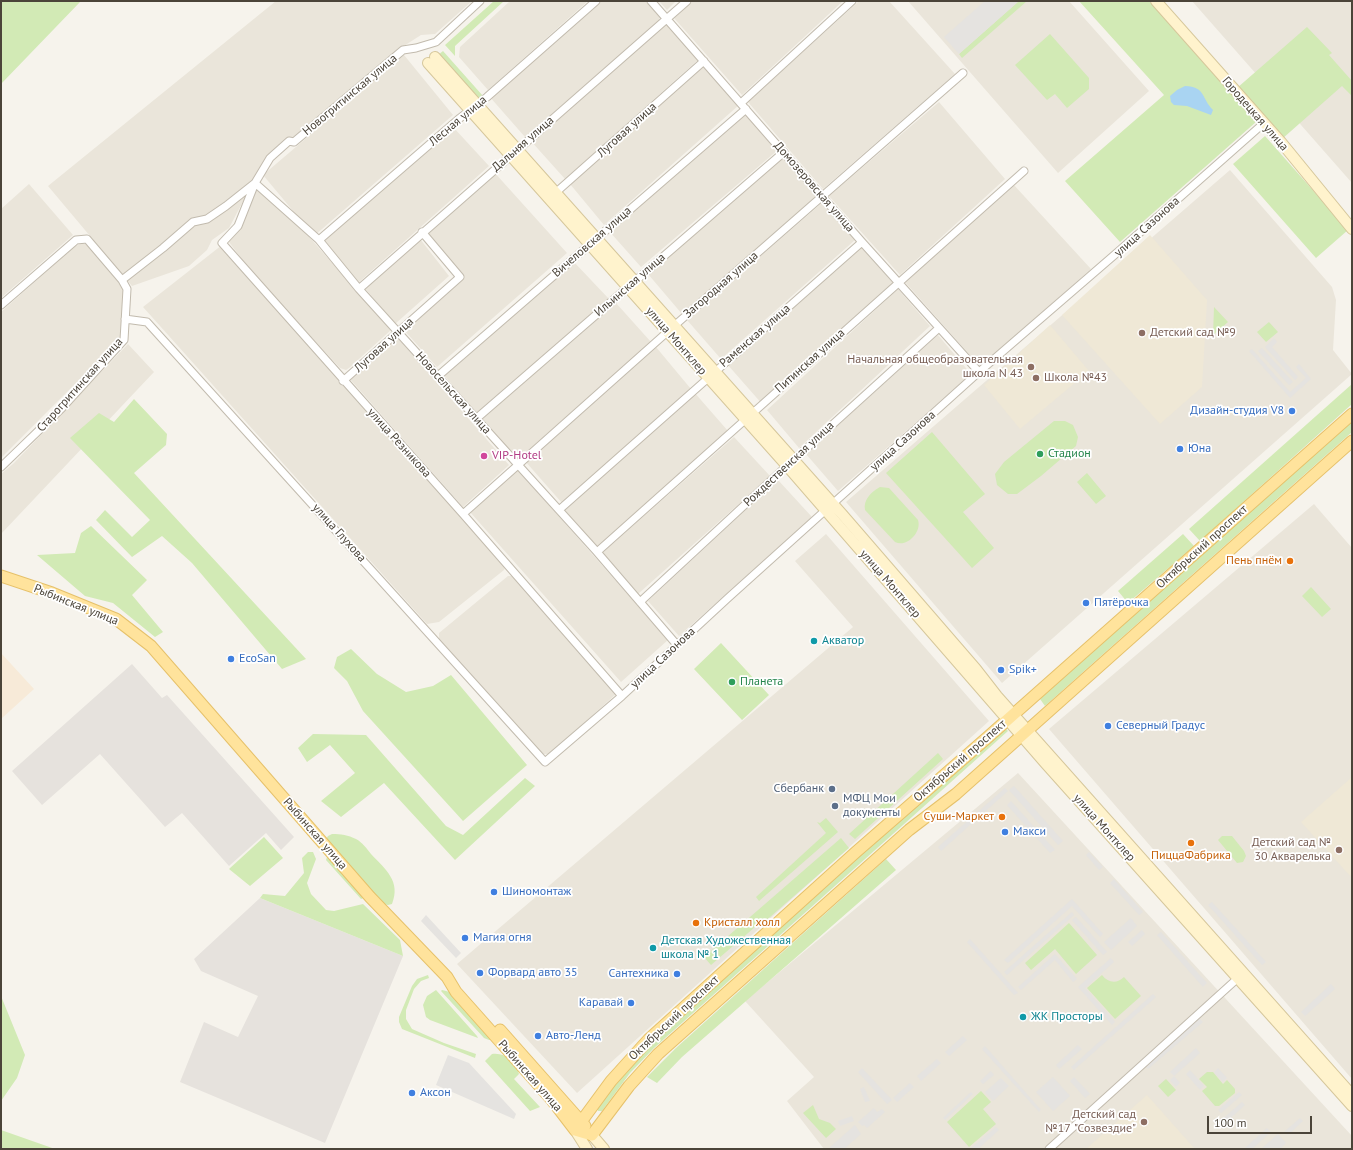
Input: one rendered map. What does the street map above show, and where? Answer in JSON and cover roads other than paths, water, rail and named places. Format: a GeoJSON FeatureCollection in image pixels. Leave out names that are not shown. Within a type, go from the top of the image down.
{"type":"FeatureCollection","features":[{"type":"Feature","properties":{"kind":"main road","name":"Октябрьский проспект"},"geometry":{"type":"LineString","coordinates":[[578,1125],[611,1081],[649,1039],[856,852],[1352,414]]}},
{"type":"Feature","properties":{"kind":"main road","name":"Октябрьский проспект"},"geometry":{"type":"LineString","coordinates":[[592,1135],[643,1070],[658,1054],[909,830],[956,794],[1352,441]]}},
{"type":"Feature","properties":{"kind":"main road","name":"Рыбинская улица"},"geometry":{"type":"LineString","coordinates":[[1,576],[116,619],[151,646],[370,897],[447,977],[456,992],[552,1100],[578,1125]]}},
{"type":"Feature","properties":{"kind":"main road"},"geometry":{"type":"LineString","coordinates":[[578,1125],[592,1135]]}},
{"type":"Feature","properties":{"kind":"street"},"geometry":{"type":"LineString","coordinates":[[431,60],[436,42],[480,1]]}},
{"type":"Feature","properties":{"kind":"street","name":"Лесная улица"},"geometry":{"type":"LineString","coordinates":[[319,240],[474,108],[596,1]]}},
{"type":"Feature","properties":{"kind":"street","name":"Домозеровская улица"},"geometry":{"type":"LineString","coordinates":[[651,1],[938,328],[979,372]]}},
{"type":"Feature","properties":{"kind":"street","name":"Дальняя улица"},"geometry":{"type":"LineString","coordinates":[[360,288],[687,1]]}},
{"type":"Feature","properties":{"kind":"street","name":"Вичеловская улица"},"geometry":{"type":"LineString","coordinates":[[438,376],[593,241],[743,106],[852,1]]}},
{"type":"Feature","properties":{"kind":"street","name":"Городецкая улица"},"geometry":{"type":"LineString","coordinates":[[1156,1],[1264,123],[1352,229]]}},
{"type":"Feature","properties":{"kind":"street","name":"Новогритинская улица"},"geometry":{"type":"LineString","coordinates":[[122,280],[193,222],[207,219],[255,183],[270,158],[289,141],[294,142],[403,50],[436,42]]}},
{"type":"Feature","properties":{"kind":"street","name":"улица Монтклер"},"geometry":{"type":"LineString","coordinates":[[431,60],[829,507],[976,669],[1025,733],[1238,978],[1352,1106]]}},
{"type":"Feature","properties":{"kind":"street","name":"Луговая улица"},"geometry":{"type":"LineString","coordinates":[[553,196],[704,61]]}},
{"type":"Feature","properties":{"kind":"street","name":"Загородная улица"},"geometry":{"type":"LineString","coordinates":[[463,514],[963,73]]}},
{"type":"Feature","properties":{"kind":"street","name":"улица Сазонова"},"geometry":{"type":"LineString","coordinates":[[545,762],[622,696],[979,372],[1120,251],[1264,123]]}},
{"type":"Feature","properties":{"kind":"street","name":"Ильинская улица"},"geometry":{"type":"LineString","coordinates":[[476,418],[784,152]]}},
{"type":"Feature","properties":{"kind":"street","name":"Питинская улица"},"geometry":{"type":"LineString","coordinates":[[597,552],[1024,170]]}},
{"type":"Feature","properties":{"kind":"street","name":"Новосельская улица"},"geometry":{"type":"LineString","coordinates":[[255,183],[319,240],[398,332],[597,552],[677,645]]}},
{"type":"Feature","properties":{"kind":"street","name":"улица Резникова"},"geometry":{"type":"LineString","coordinates":[[255,183],[238,226],[222,243],[343,381],[463,514],[622,696]]}},
{"type":"Feature","properties":{"kind":"street","name":"Луговая улица"},"geometry":{"type":"LineString","coordinates":[[343,381],[460,277],[422,232]]}},
{"type":"Feature","properties":{"kind":"street"},"geometry":{"type":"LineString","coordinates":[[1,305],[76,240],[87,240],[122,280]]}},
{"type":"Feature","properties":{"kind":"street","name":"Раменская улица"},"geometry":{"type":"LineString","coordinates":[[559,510],[862,242]]}},
{"type":"Feature","properties":{"kind":"street","name":"Старогритинская улица"},"geometry":{"type":"LineString","coordinates":[[1,467],[62,408],[124,340],[127,289],[122,280]]}},
{"type":"Feature","properties":{"kind":"street","name":"улица Глухова"},"geometry":{"type":"LineString","coordinates":[[125,319],[147,322],[545,762]]}},
{"type":"Feature","properties":{"kind":"street","name":"Рождественская улица"},"geometry":{"type":"LineString","coordinates":[[640,602],[790,462],[938,328]]}},
{"type":"Feature","properties":{"kind":"street","name":"улица Монтклер"},"geometry":{"type":"LineString","coordinates":[[1025,733],[1352,1095]]}},
{"type":"Feature","properties":{"kind":"street"},"geometry":{"type":"LineString","coordinates":[[1049,1149],[1238,978]]}},
{"type":"Feature","properties":{"kind":"street","name":"Рыбинская улица"},"geometry":{"type":"LineString","coordinates":[[578,1125],[587,1149]]}},
{"type":"Feature","properties":{"kind":"street"},"geometry":{"type":"LineString","coordinates":[[592,1135],[604,1149]]}},
{"type":"Feature","properties":{"kind":"water"},"geometry":{"type":"Polygon","coordinates":[[[1185,86],[1197,88],[1200,91],[1213,110],[1211,115],[1187,106],[1174,105],[1171,102],[1170,96],[1185,86]]]}},
{"type":"Feature","properties":{"kind":"place","name":"Детский сад №9"},"geometry":{"type":"Point","coordinates":[1142,333]}},
{"type":"Feature","properties":{"kind":"place","name":"Начальная общеобразовательная школа N 43"},"geometry":{"type":"Point","coordinates":[1031,367]}},
{"type":"Feature","properties":{"kind":"place","name":"Школа №43"},"geometry":{"type":"Point","coordinates":[1036,378]}},
{"type":"Feature","properties":{"kind":"place","name":"Дизайн-студия V8"},"geometry":{"type":"Point","coordinates":[1292,411]}},
{"type":"Feature","properties":{"kind":"place","name":"Юна"},"geometry":{"type":"Point","coordinates":[1180,449]}},
{"type":"Feature","properties":{"kind":"place","name":"Стадион"},"geometry":{"type":"Point","coordinates":[1040,454]}},
{"type":"Feature","properties":{"kind":"place","name":"VIP-Hotel"},"geometry":{"type":"Point","coordinates":[484,456]}},
{"type":"Feature","properties":{"kind":"place","name":"Пень пнём"},"geometry":{"type":"Point","coordinates":[1290,561]}},
{"type":"Feature","properties":{"kind":"place","name":"Пятёрочка"},"geometry":{"type":"Point","coordinates":[1086,603]}},
{"type":"Feature","properties":{"kind":"place","name":"Акватор"},"geometry":{"type":"Point","coordinates":[814,641]}},
{"type":"Feature","properties":{"kind":"place","name":"EcoSan"},"geometry":{"type":"Point","coordinates":[231,659]}},
{"type":"Feature","properties":{"kind":"place","name":"Spik+"},"geometry":{"type":"Point","coordinates":[1001,670]}},
{"type":"Feature","properties":{"kind":"place","name":"Планета"},"geometry":{"type":"Point","coordinates":[732,682]}},
{"type":"Feature","properties":{"kind":"place","name":"Северный Градус"},"geometry":{"type":"Point","coordinates":[1108,726]}},
{"type":"Feature","properties":{"kind":"place","name":"Сбербанк"},"geometry":{"type":"Point","coordinates":[832,789]}},
{"type":"Feature","properties":{"kind":"place","name":"МФЦ Мои документы"},"geometry":{"type":"Point","coordinates":[835,806]}},
{"type":"Feature","properties":{"kind":"place","name":"Суши-Маркет"},"geometry":{"type":"Point","coordinates":[1002,817]}},
{"type":"Feature","properties":{"kind":"place","name":"Макси"},"geometry":{"type":"Point","coordinates":[1005,832]}},
{"type":"Feature","properties":{"kind":"place","name":"ПиццаФабрика"},"geometry":{"type":"Point","coordinates":[1191,843]}},
{"type":"Feature","properties":{"kind":"place","name":"Детский сад № 30 Акварелька"},"geometry":{"type":"Point","coordinates":[1339,850]}},
{"type":"Feature","properties":{"kind":"place","name":"Шиномонтаж"},"geometry":{"type":"Point","coordinates":[494,892]}},
{"type":"Feature","properties":{"kind":"place","name":"Кристалл холл"},"geometry":{"type":"Point","coordinates":[696,923]}},
{"type":"Feature","properties":{"kind":"place","name":"Магия огня"},"geometry":{"type":"Point","coordinates":[465,938]}},
{"type":"Feature","properties":{"kind":"place","name":"Детская Художественная школа № 1"},"geometry":{"type":"Point","coordinates":[653,948]}},
{"type":"Feature","properties":{"kind":"place","name":"Форвард авто 35"},"geometry":{"type":"Point","coordinates":[480,973]}},
{"type":"Feature","properties":{"kind":"place","name":"Сантехника"},"geometry":{"type":"Point","coordinates":[677,974]}},
{"type":"Feature","properties":{"kind":"place","name":"Каравай"},"geometry":{"type":"Point","coordinates":[631,1003]}},
{"type":"Feature","properties":{"kind":"place","name":"ЖК Просторы"},"geometry":{"type":"Point","coordinates":[1023,1017]}},
{"type":"Feature","properties":{"kind":"place","name":"Авто-Ленд"},"geometry":{"type":"Point","coordinates":[538,1036]}},
{"type":"Feature","properties":{"kind":"place","name":"Аксон"},"geometry":{"type":"Point","coordinates":[412,1093]}},
{"type":"Feature","properties":{"kind":"place","name":"Детский сад №17 \"Созвездие\""},"geometry":{"type":"Point","coordinates":[1144,1122]}}]}
